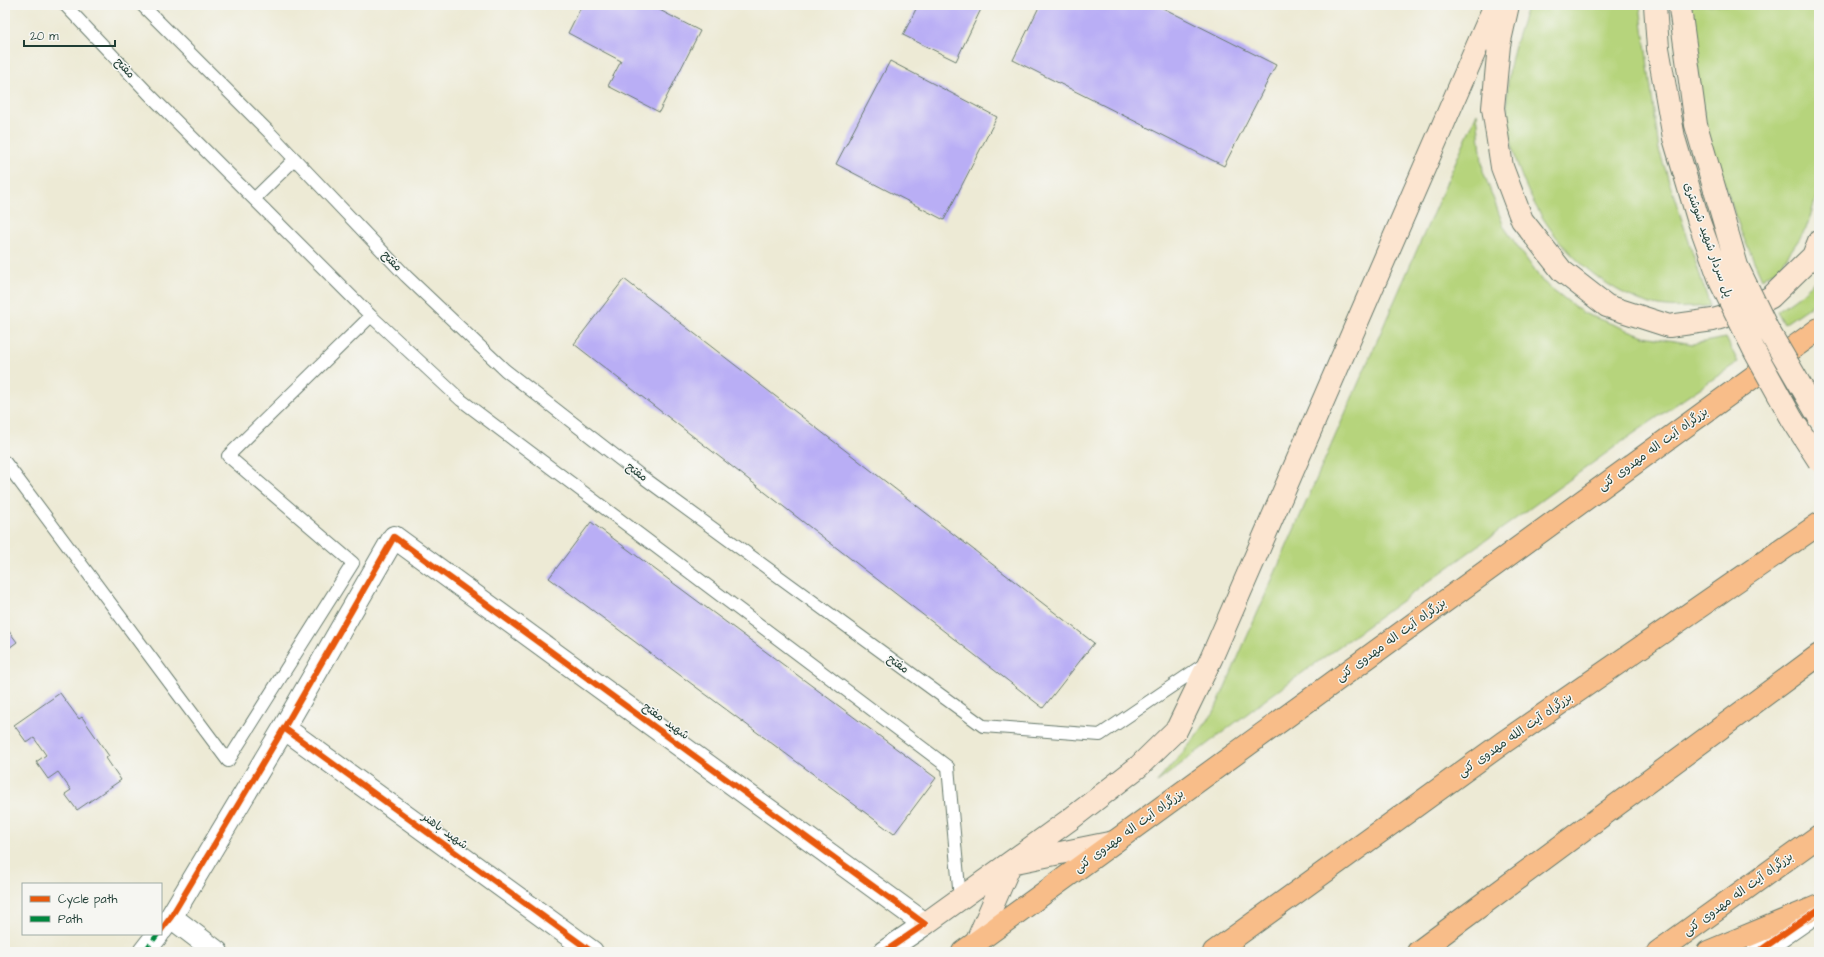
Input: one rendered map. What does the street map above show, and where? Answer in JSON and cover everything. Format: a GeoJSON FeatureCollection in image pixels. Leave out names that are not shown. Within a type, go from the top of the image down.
{"type":"FeatureCollection","features":[{"type":"Feature","properties":{"kind":"main road"},"geometry":{"type":"LineString","coordinates":[[925,924],[1072,818],[1138,767],[1177,729],[1212,659],[1495,5]]}},
{"type":"Feature","properties":{"kind":"main road"},"geometry":{"type":"LineString","coordinates":[[1508,5],[1499,45],[1493,108],[1502,167],[1522,220],[1562,271],[1606,306],[1669,326],[1713,320],[1744,311],[1771,297],[1813,256],[1819,241]]}},
{"type":"Feature","properties":{"kind":"main road","name":"پل سردار شهید شوشتری"},"geometry":{"type":"LineString","coordinates":[[1655,5],[1658,48],[1674,138],[1698,219],[1721,283],[1755,352],[1792,419],[1819,461]]}},
{"type":"Feature","properties":{"kind":"main road","name":"پل سردار شهید شوشتری"},"geometry":{"type":"LineString","coordinates":[[1679,6],[1696,125],[1737,266],[1767,328],[1819,417]]}},
{"type":"Feature","properties":{"kind":"main road","name":"بزرگراه آیت اله مهدوی کنی"},"geometry":{"type":"LineString","coordinates":[[970,947],[1819,329]]}},
{"type":"Feature","properties":{"kind":"main road","name":"بزرگراه آیت الله مهدوی کنی"},"geometry":{"type":"LineString","coordinates":[[1214,952],[1504,742],[1819,524]]}},
{"type":"Feature","properties":{"kind":"main road"},"geometry":{"type":"LineString","coordinates":[[1418,952],[1819,655]]}},
{"type":"Feature","properties":{"kind":"main road","name":"بزرگراه آیت اله مهدوی کنی"},"geometry":{"type":"LineString","coordinates":[[1658,952],[1819,836]]}},
{"type":"Feature","properties":{"kind":"main road"},"geometry":{"type":"LineString","coordinates":[[1011,862],[1114,842]]}},
{"type":"Feature","properties":{"kind":"main road"},"geometry":{"type":"LineString","coordinates":[[970,947],[1011,862]]}},
{"type":"Feature","properties":{"kind":"main road"},"geometry":{"type":"LineString","coordinates":[[1708,952],[1819,906]]}},
{"type":"Feature","properties":{"kind":"street","name":"شهید مفتح"},"geometry":{"type":"LineString","coordinates":[[284,728],[394,537],[925,924]]}},
{"type":"Feature","properties":{"kind":"street"},"geometry":{"type":"LineString","coordinates":[[216,952],[163,927],[284,728]]}},
{"type":"Feature","properties":{"kind":"street","name":"شهید باهنر"},"geometry":{"type":"LineString","coordinates":[[284,728],[592,952]]}},
{"type":"Feature","properties":{"kind":"street"},"geometry":{"type":"LineString","coordinates":[[1758,952],[1819,909]]}},
{"type":"Feature","properties":{"kind":"street"},"geometry":{"type":"LineString","coordinates":[[884,952],[925,924]]}},
{"type":"Feature","properties":{"kind":"street"},"geometry":{"type":"LineString","coordinates":[[144,952],[157,935]]}},
{"type":"Feature","properties":{"kind":"lane","name":"مفتح"},"geometry":{"type":"LineString","coordinates":[[65,5],[148,93],[371,316],[461,400],[948,767],[960,899]]}},
{"type":"Feature","properties":{"kind":"lane","name":"مفتح"},"geometry":{"type":"LineString","coordinates":[[142,5],[295,159],[406,276],[505,370],[640,475],[983,726],[1100,735],[1212,659]]}},
{"type":"Feature","properties":{"kind":"lane"},"geometry":{"type":"LineString","coordinates":[[254,199],[295,159]]}},
{"type":"Feature","properties":{"kind":"lane"},"geometry":{"type":"LineString","coordinates":[[5,462],[228,761],[353,563],[228,456],[371,316]]}},
{"type":"Feature","properties":{"kind":"green space"},"geometry":{"type":"Polygon","coordinates":[[[1528,5],[1640,5],[1659,150],[1710,306],[1679,308],[1663,307],[1647,303],[1616,289],[1587,269],[1562,244],[1541,215],[1525,184],[1513,150],[1508,115],[1508,81],[1511,61],[1528,5]]]}},
{"type":"Feature","properties":{"kind":"green space"},"geometry":{"type":"Polygon","coordinates":[[[1690,5],[1816,5],[1819,17],[1819,189],[1806,229],[1780,267],[1762,279],[1741,232],[1706,130],[1693,43],[1690,5]]]}},
{"type":"Feature","properties":{"kind":"green space"},"geometry":{"type":"Polygon","coordinates":[[[1477,113],[1483,171],[1504,227],[1542,281],[1583,313],[1644,336],[1693,344],[1726,338],[1738,362],[1630,436],[1269,697],[1156,783],[1191,743],[1214,712],[1477,113]]]}},
{"type":"Feature","properties":{"kind":"green space"},"geometry":{"type":"Polygon","coordinates":[[[1819,275],[1819,300],[1784,324],[1777,311],[1805,291],[1819,275]]]}},
{"type":"Feature","properties":{"kind":"building"},"geometry":{"type":"Polygon","coordinates":[[[582,5],[650,5],[700,31],[659,112],[608,86],[621,61],[568,33],[582,5]]]}},
{"type":"Feature","properties":{"kind":"building"},"geometry":{"type":"Polygon","coordinates":[[[918,5],[983,5],[956,61],[903,35],[918,5]]]}},
{"type":"Feature","properties":{"kind":"building"},"geometry":{"type":"Polygon","coordinates":[[[1040,5],[1157,5],[1276,65],[1224,166],[1013,60],[1040,5]]]}},
{"type":"Feature","properties":{"kind":"building"},"geometry":{"type":"Polygon","coordinates":[[[890,61],[997,117],[944,220],[836,164],[890,61]]]}},
{"type":"Feature","properties":{"kind":"building"},"geometry":{"type":"Polygon","coordinates":[[[624,279],[1094,643],[1043,708],[574,344],[624,279]]]}},
{"type":"Feature","properties":{"kind":"building"},"geometry":{"type":"Polygon","coordinates":[[[591,522],[936,778],[894,834],[549,578],[591,522]]]}},
{"type":"Feature","properties":{"kind":"building"},"geometry":{"type":"Polygon","coordinates":[[[5,626],[17,642],[5,651],[5,626]]]}},
{"type":"Feature","properties":{"kind":"building"},"geometry":{"type":"Polygon","coordinates":[[[60,693],[79,719],[82,717],[109,756],[106,758],[121,780],[77,810],[65,794],[71,790],[58,772],[48,779],[36,762],[46,755],[34,738],[27,743],[14,725],[60,693]]]}},
{"type":"Feature","properties":{"kind":"marked path"},"geometry":{"type":"LineString","coordinates":[[144,952],[157,935]]}},
{"type":"Feature","properties":{"kind":"cycle path"},"geometry":{"type":"LineString","coordinates":[[162,929],[171,917],[284,728],[394,537],[925,924],[884,952]]}},
{"type":"Feature","properties":{"kind":"cycle path"},"geometry":{"type":"LineString","coordinates":[[284,728],[592,952]]}},
{"type":"Feature","properties":{"kind":"cycle path"},"geometry":{"type":"LineString","coordinates":[[1758,952],[1819,909]]}}]}
